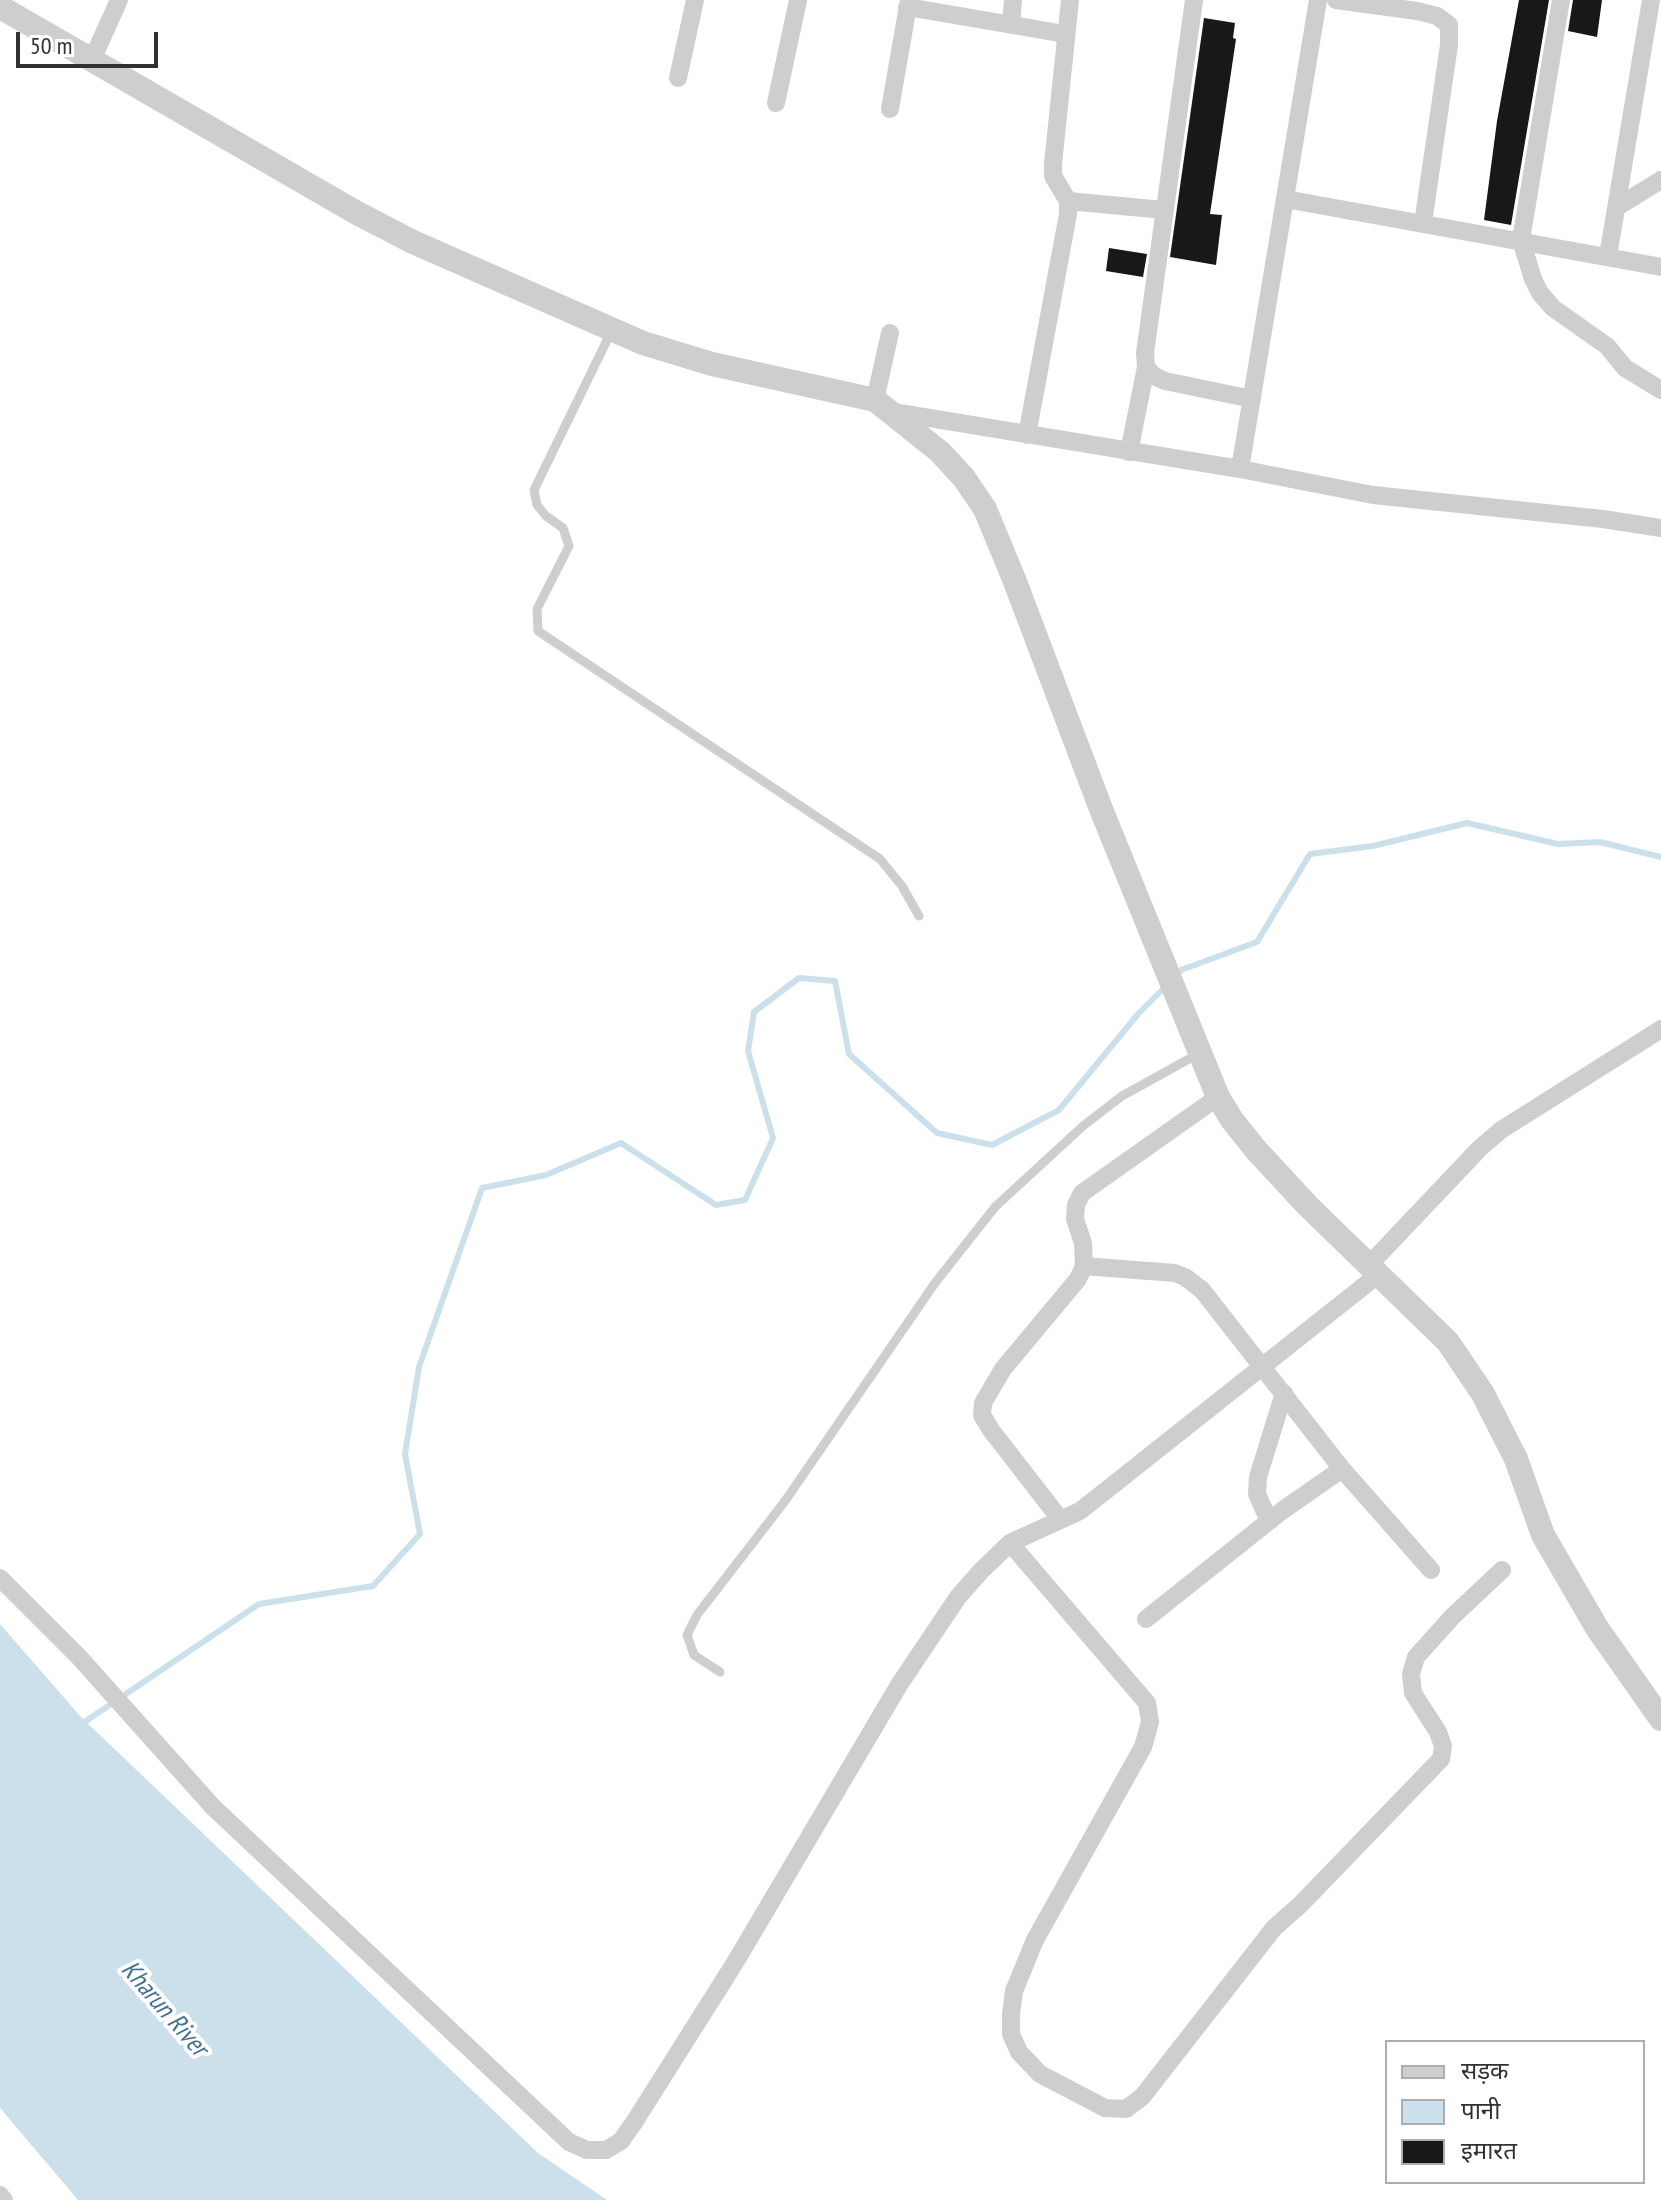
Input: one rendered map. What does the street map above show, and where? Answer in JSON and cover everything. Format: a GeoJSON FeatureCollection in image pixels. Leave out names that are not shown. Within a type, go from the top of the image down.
{"type":"FeatureCollection","features":[{"type":"Feature","properties":{"kind":"street"},"geometry":{"type":"LineString","coordinates":[[92,60],[119,0]]}},
{"type":"Feature","properties":{"kind":"street"},"geometry":{"type":"LineString","coordinates":[[678,78],[695,0]]}},
{"type":"Feature","properties":{"kind":"street"},"geometry":{"type":"LineString","coordinates":[[776,103],[798,0]]}},
{"type":"Feature","properties":{"kind":"street"},"geometry":{"type":"LineString","coordinates":[[1011,25],[1013,0]]}},
{"type":"Feature","properties":{"kind":"street"},"geometry":{"type":"LineString","coordinates":[[1027,435],[1068,214],[1068,201],[1053,176],[1070,0]]}},
{"type":"Feature","properties":{"kind":"street"},"geometry":{"type":"LineString","coordinates":[[1129,452],[1146,367],[1145,353],[1194,0]]}},
{"type":"Feature","properties":{"kind":"street"},"geometry":{"type":"LineString","coordinates":[[1240,469],[1318,0]]}},
{"type":"Feature","properties":{"kind":"street"},"geometry":{"type":"LineString","coordinates":[[1336,0],[1417,11],[1437,16],[1449,25],[1449,45],[1423,223]]}},
{"type":"Feature","properties":{"kind":"street"},"geometry":{"type":"LineString","coordinates":[[1561,0],[1521,240],[1533,279],[1553,308],[1607,346],[1625,368],[1661,390]]}},
{"type":"Feature","properties":{"kind":"street"},"geometry":{"type":"LineString","coordinates":[[1608,256],[1651,0]]}},
{"type":"Feature","properties":{"kind":"street"},"geometry":{"type":"LineString","coordinates":[[890,109],[908,4],[1065,34]]}},
{"type":"Feature","properties":{"kind":"street"},"geometry":{"type":"LineString","coordinates":[[0,7],[399,234],[643,343],[712,364],[884,406],[1027,435],[1240,469],[1373,495],[1661,528]]}},
{"type":"Feature","properties":{"kind":"street"},"geometry":{"type":"LineString","coordinates":[[1641,57],[1661,61]]}},
{"type":"Feature","properties":{"kind":"street"},"geometry":{"type":"LineString","coordinates":[[1617,207],[1661,180]]}},
{"type":"Feature","properties":{"kind":"street"},"geometry":{"type":"LineString","coordinates":[[1285,199],[1661,267]]}},
{"type":"Feature","properties":{"kind":"street"},"geometry":{"type":"LineString","coordinates":[[1068,201],[1164,210]]}},
{"type":"Feature","properties":{"kind":"street"},"geometry":{"type":"LineString","coordinates":[[884,406],[890,333]]}},
{"type":"Feature","properties":{"kind":"street"},"geometry":{"type":"LineString","coordinates":[[1146,367],[1154,376],[1165,381],[1252,399]]}},
{"type":"Feature","properties":{"kind":"street"},"geometry":{"type":"LineString","coordinates":[[884,406],[940,452],[964,478],[985,509],[1218,1097],[1257,1151],[1448,1342],[1483,1394],[1516,1459],[1543,1535],[1597,1628],[1661,1719]]}},
{"type":"Feature","properties":{"kind":"street"},"geometry":{"type":"LineString","coordinates":[[0,1578],[79,1657],[213,1807],[569,2142],[587,2150],[606,2150],[621,2141],[635,2121],[899,1685],[958,1597],[1010,1543],[1080,1511],[1264,1367],[1374,1270],[1480,1148],[1501,1130],[1661,1029]]}},
{"type":"Feature","properties":{"kind":"street"},"geometry":{"type":"LineString","coordinates":[[1060,1519],[982,1415],[983,1403],[1003,1369],[1078,1279],[1084,1266],[1083,1243],[1075,1219],[1076,1205],[1082,1193],[1218,1097]]}},
{"type":"Feature","properties":{"kind":"street"},"geometry":{"type":"LineString","coordinates":[[1084,1266],[1175,1273],[1202,1290],[1342,1469],[1431,1570]]}},
{"type":"Feature","properties":{"kind":"street"},"geometry":{"type":"LineString","coordinates":[[1269,1521],[1257,1494],[1258,1477],[1284,1393]]}},
{"type":"Feature","properties":{"kind":"street"},"geometry":{"type":"LineString","coordinates":[[1146,1619],[1269,1521],[1342,1469]]}},
{"type":"Feature","properties":{"kind":"street"},"geometry":{"type":"LineString","coordinates":[[1010,1543],[1147,1703],[1150,1722],[1143,1747],[1035,1940],[1014,1991],[1011,2014],[1011,2034],[1019,2052],[1040,2074],[1105,2108],[1115,2109],[1126,2109],[1142,2097],[1274,1928],[1441,1759],[1443,1746],[1438,1732],[1413,1693],[1411,1674],[1416,1657],[1453,1616],[1502,1570]]}},
{"type":"Feature","properties":{"kind":"street"},"geometry":{"type":"LineString","coordinates":[[0,2195],[4,2200]]}},
{"type":"Feature","properties":{"kind":"lane"},"geometry":{"type":"LineString","coordinates":[[612,329],[534,490],[537,505],[563,528],[569,546],[537,609],[538,631],[880,859],[902,886],[919,916]]}},
{"type":"Feature","properties":{"kind":"lane"},"geometry":{"type":"LineString","coordinates":[[720,1672],[694,1655],[687,1635],[697,1615],[785,1501],[954,1258],[1013,1187],[1083,1126],[1122,1096],[1201,1052]]}},
{"type":"Feature","properties":{"kind":"water","name":"Kharun River"},"geometry":{"type":"Polygon","coordinates":[[[0,1624],[81,1717],[538,2153],[607,2200],[78,2200],[0,2108],[0,1624]]]}},
{"type":"Feature","properties":{"kind":"building"},"geometry":{"type":"Polygon","coordinates":[[[1519,0],[1549,0],[1511,225],[1484,220],[1497,121],[1519,0]]]}},
{"type":"Feature","properties":{"kind":"building"},"geometry":{"type":"Polygon","coordinates":[[[1573,0],[1602,0],[1597,37],[1568,31],[1573,0]]]}},
{"type":"Feature","properties":{"kind":"building"},"geometry":{"type":"Polygon","coordinates":[[[1204,18],[1235,23],[1233,38],[1236,39],[1210,214],[1222,215],[1216,265],[1170,257],[1204,18]]]}},
{"type":"Feature","properties":{"kind":"building"},"geometry":{"type":"Polygon","coordinates":[[[1109,248],[1147,254],[1143,277],[1106,271],[1109,248]]]}},
{"type":"Feature","properties":{"kind":"waterway"},"geometry":{"type":"LineString","coordinates":[[1174,978],[1181,970],[1257,942],[1310,854],[1373,846],[1467,823],[1558,844],[1600,842],[1661,857]]}},
{"type":"Feature","properties":{"kind":"waterway"},"geometry":{"type":"LineString","coordinates":[[80,1725],[259,1604],[373,1586],[420,1534],[405,1454],[419,1367],[482,1188],[546,1175],[621,1143],[716,1205],[745,1200],[773,1138],[748,1051],[754,1012],[799,978],[835,981],[849,1054],[937,1133],[992,1145],[1059,1110],[1138,1014],[1166,986]]}}]}
